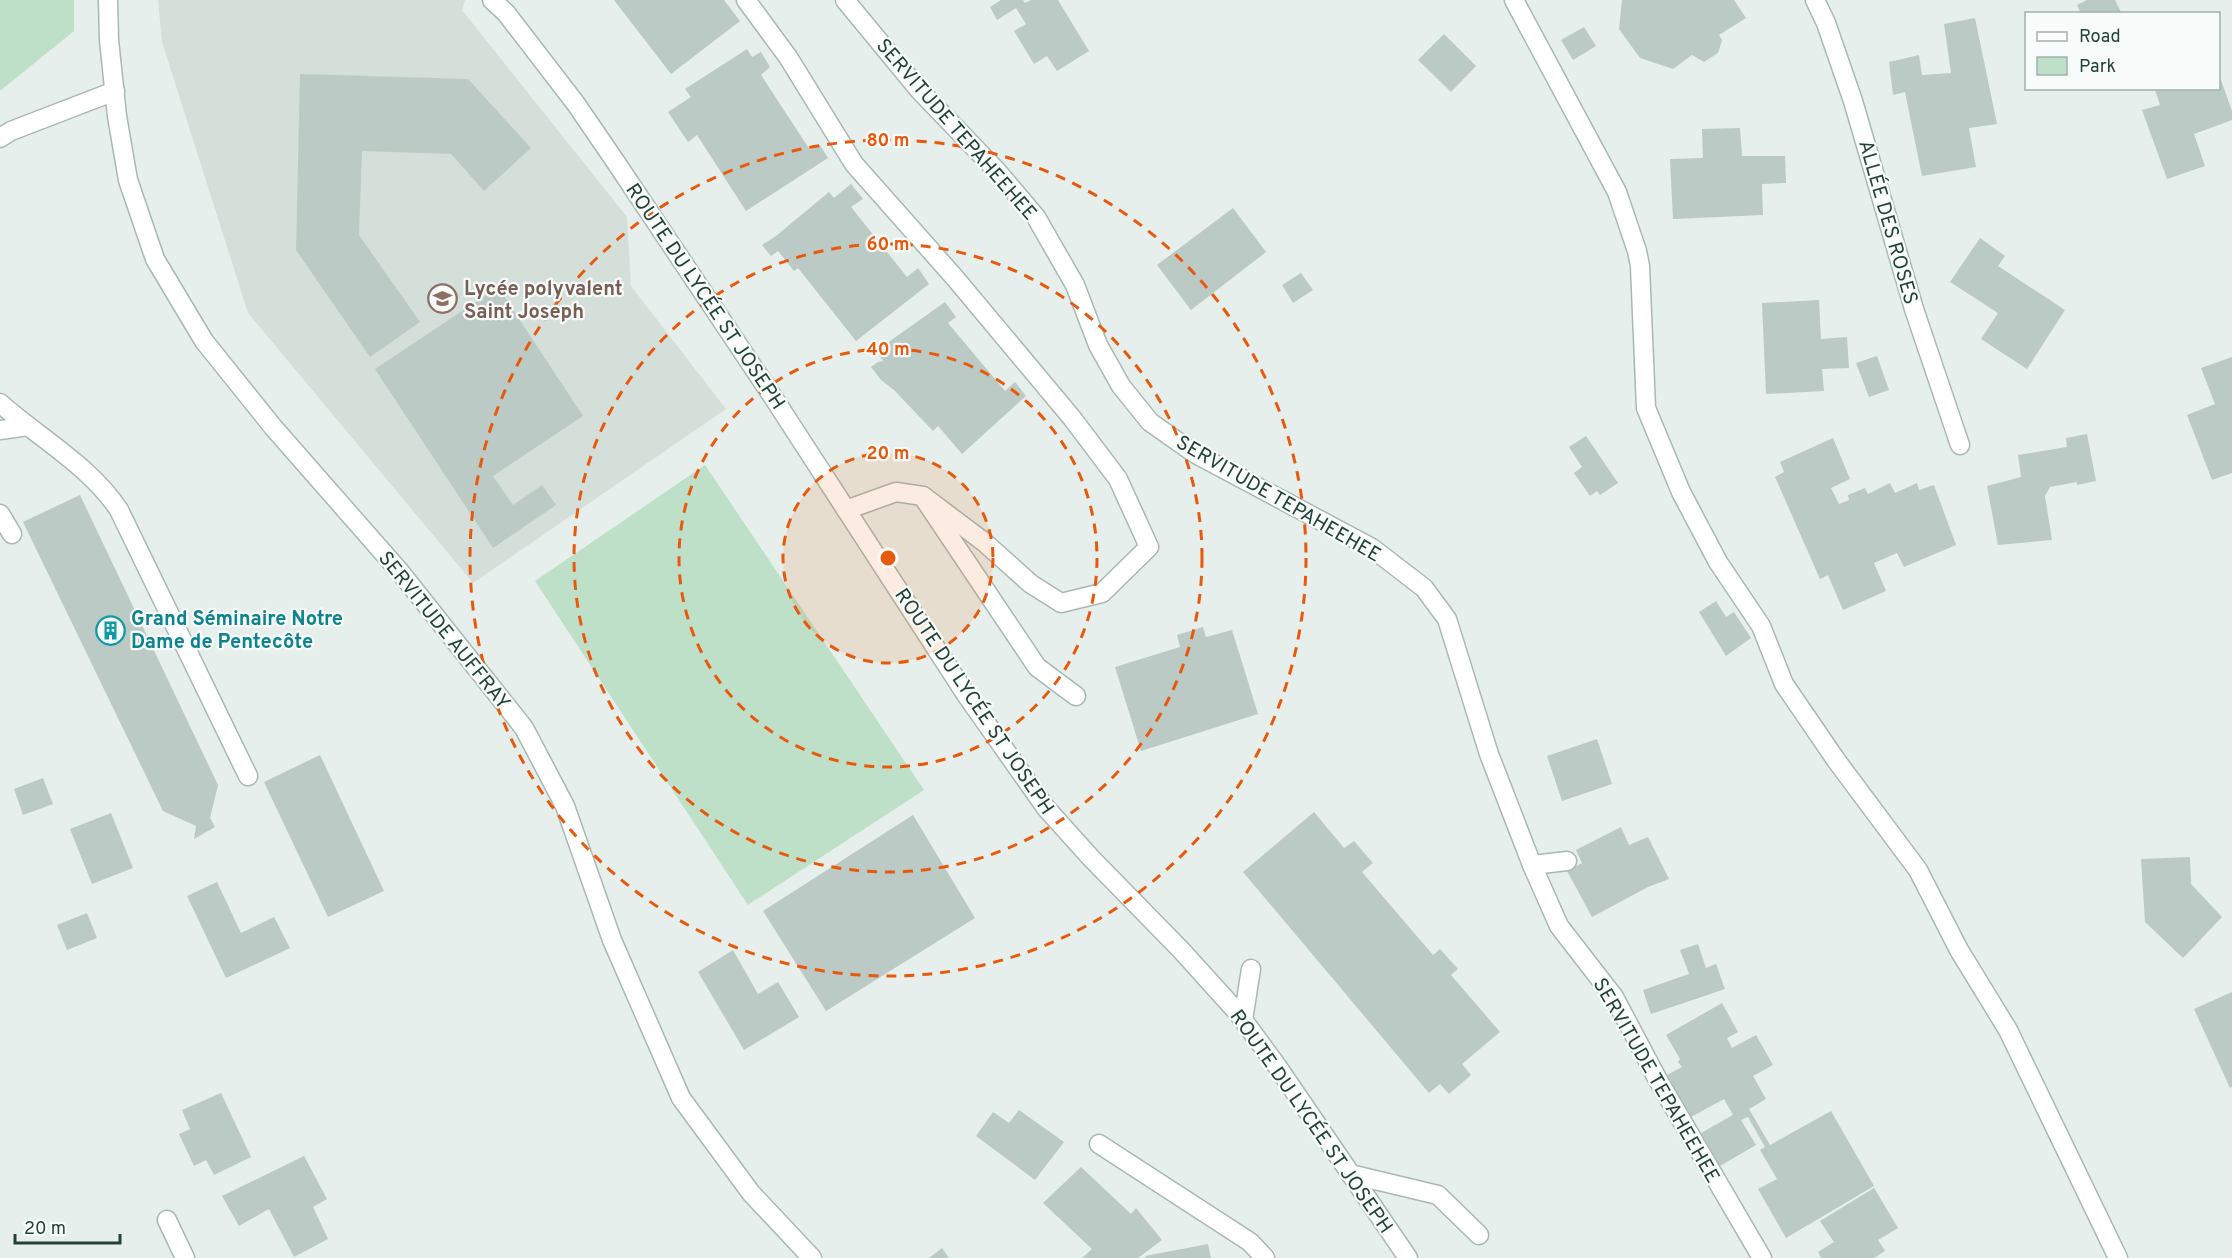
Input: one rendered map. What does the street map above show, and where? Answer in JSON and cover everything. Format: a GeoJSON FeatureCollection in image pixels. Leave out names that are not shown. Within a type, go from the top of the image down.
{"type":"FeatureCollection","features":[{"type":"Feature","properties":{"kind":"street","name":"SERVITUDE AUFFRAY"},"geometry":{"type":"LineString","coordinates":[[108,0],[109,40],[128,180],[155,259],[198,331],[273,427],[401,573],[524,728],[565,806],[612,940],[681,1098],[752,1193],[812,1258]]}},
{"type":"Feature","properties":{"kind":"street","name":"ROUTE DU LYCÉE ST JOSEPH"},"geometry":{"type":"LineString","coordinates":[[492,0],[506,13],[583,113],[967,696],[1046,808],[1091,858],[1181,950],[1243,1020],[1408,1258]]}},
{"type":"Feature","properties":{"kind":"street"},"geometry":{"type":"LineString","coordinates":[[746,0],[788,57],[854,164],[963,286],[1072,418],[1118,479],[1149,547],[1102,593],[1060,603],[1031,584],[984,542],[923,496],[896,492],[846,510]]}},
{"type":"Feature","properties":{"kind":"street","name":"SERVITUDE TEPAHEEHEE"},"geometry":{"type":"LineString","coordinates":[[845,0],[920,91],[997,171],[1036,217],[1076,285],[1098,345],[1115,376],[1150,422],[1194,453],[1372,548],[1424,588],[1447,620],[1489,754],[1532,865],[1559,926],[1614,998],[1658,1080],[1762,1258]]}},
{"type":"Feature","properties":{"kind":"street"},"geometry":{"type":"LineString","coordinates":[[1514,0],[1617,192],[1640,266],[1646,408],[1681,492],[1718,562],[1761,626],[1784,684],[1836,760],[1918,870],[1959,950],[2008,1030],[2118,1258]]}},
{"type":"Feature","properties":{"kind":"street","name":"ALLÉE DES ROSES"},"geometry":{"type":"LineString","coordinates":[[1815,0],[1826,23],[1853,101],[1914,309],[1960,445]]}},
{"type":"Feature","properties":{"kind":"street"},"geometry":{"type":"LineString","coordinates":[[0,138],[11,130],[115,91]]}},
{"type":"Feature","properties":{"kind":"street"},"geometry":{"type":"LineString","coordinates":[[0,403],[100,486],[119,510],[248,776]]}},
{"type":"Feature","properties":{"kind":"street"},"geometry":{"type":"LineString","coordinates":[[0,430],[28,426]]}},
{"type":"Feature","properties":{"kind":"street"},"geometry":{"type":"LineString","coordinates":[[923,496],[1037,666],[1076,696]]}},
{"type":"Feature","properties":{"kind":"street"},"geometry":{"type":"LineString","coordinates":[[0,514],[12,534]]}},
{"type":"Feature","properties":{"kind":"street"},"geometry":{"type":"LineString","coordinates":[[1532,865],[1567,861]]}},
{"type":"Feature","properties":{"kind":"street"},"geometry":{"type":"LineString","coordinates":[[1243,1020],[1251,969]]}},
{"type":"Feature","properties":{"kind":"street"},"geometry":{"type":"LineString","coordinates":[[1099,1144],[1250,1242],[1265,1258]]}},
{"type":"Feature","properties":{"kind":"street"},"geometry":{"type":"LineString","coordinates":[[1350,1174],[1438,1195],[1479,1235]]}},
{"type":"Feature","properties":{"kind":"street"},"geometry":{"type":"LineString","coordinates":[[167,1221],[185,1258]]}},
{"type":"Feature","properties":{"kind":"shaded area","name":"Lycée polyvalent Saint Joseph"},"geometry":{"type":"Polygon","coordinates":[[[158,0],[465,0],[462,10],[627,217],[631,286],[726,409],[473,583],[248,313],[162,42],[158,0]]]}},
{"type":"Feature","properties":{"kind":"green space"},"geometry":{"type":"Polygon","coordinates":[[[0,0],[74,0],[74,31],[0,91],[0,0]]]}},
{"type":"Feature","properties":{"kind":"green space"},"geometry":{"type":"Polygon","coordinates":[[[705,465],[924,790],[748,905],[535,581],[705,465]]]}},
{"type":"Feature","properties":{"kind":"building"},"geometry":{"type":"Polygon","coordinates":[[[614,0],[724,0],[740,21],[671,74],[614,0]]]}},
{"type":"Feature","properties":{"kind":"building"},"geometry":{"type":"Polygon","coordinates":[[[1001,0],[1023,0],[1025,3],[1031,0],[1058,0],[1089,51],[1057,71],[1047,56],[1034,64],[1014,31],[1026,24],[1016,8],[997,20],[990,7],[1001,0]]]}},
{"type":"Feature","properties":{"kind":"building"},"geometry":{"type":"Polygon","coordinates":[[[1622,0],[1734,0],[1746,18],[1719,35],[1722,40],[1718,53],[1704,62],[1692,55],[1673,69],[1640,58],[1619,29],[1622,0]]]}},
{"type":"Feature","properties":{"kind":"building"},"geometry":{"type":"Polygon","coordinates":[[[2087,0],[2115,0],[2121,12],[2080,12],[2077,5],[2087,0]]]}},
{"type":"Feature","properties":{"kind":"building"},"geometry":{"type":"Polygon","coordinates":[[[1975,18],[1997,124],[1969,128],[1976,167],[1922,176],[1905,92],[1893,95],[1889,62],[1919,55],[1922,75],[1951,73],[1944,24],[1975,18]]]}},
{"type":"Feature","properties":{"kind":"building"},"geometry":{"type":"Polygon","coordinates":[[[1584,27],[1596,46],[1573,60],[1561,40],[1584,27]]]}},
{"type":"Feature","properties":{"kind":"building"},"geometry":{"type":"Polygon","coordinates":[[[1444,34],[1476,66],[1451,92],[1418,60],[1444,34]]]}},
{"type":"Feature","properties":{"kind":"building"},"geometry":{"type":"Polygon","coordinates":[[[747,49],[752,57],[761,52],[770,67],[761,75],[810,150],[819,144],[828,158],[746,211],[697,135],[688,142],[668,112],[691,97],[685,89],[747,49]]]}},
{"type":"Feature","properties":{"kind":"building"},"geometry":{"type":"Polygon","coordinates":[[[300,74],[468,79],[531,148],[484,191],[451,154],[362,151],[359,235],[420,322],[370,357],[296,250],[300,74]]]}},
{"type":"Feature","properties":{"kind":"building"},"geometry":{"type":"Polygon","coordinates":[[[2220,80],[2232,111],[2232,120],[2194,134],[2205,166],[2167,179],[2142,110],[2160,105],[2155,90],[2220,90],[2220,80]]]}},
{"type":"Feature","properties":{"kind":"building"},"geometry":{"type":"Polygon","coordinates":[[[1740,128],[1742,156],[1785,156],[1786,183],[1762,184],[1763,215],[1673,219],[1670,159],[1703,158],[1702,129],[1740,128]]]}},
{"type":"Feature","properties":{"kind":"building"},"geometry":{"type":"Polygon","coordinates":[[[851,184],[863,199],[851,207],[907,277],[918,268],[929,284],[856,341],[798,268],[794,271],[778,251],[771,256],[762,245],[829,192],[834,198],[851,184]]]}},
{"type":"Feature","properties":{"kind":"building"},"geometry":{"type":"Polygon","coordinates":[[[1233,208],[1266,252],[1191,310],[1157,265],[1233,208]]]}},
{"type":"Feature","properties":{"kind":"building"},"geometry":{"type":"Polygon","coordinates":[[[1980,238],[2005,256],[1998,266],[2065,310],[2027,369],[1981,339],[1998,313],[1950,282],[1980,238]]]}},
{"type":"Feature","properties":{"kind":"building"},"geometry":{"type":"Polygon","coordinates":[[[1301,273],[1313,290],[1293,303],[1282,285],[1301,273]]]}},
{"type":"Feature","properties":{"kind":"building"},"geometry":{"type":"Polygon","coordinates":[[[498,287],[583,416],[493,476],[513,505],[542,485],[556,505],[493,548],[375,369],[498,287]]]}},
{"type":"Feature","properties":{"kind":"building"},"geometry":{"type":"Polygon","coordinates":[[[1819,300],[1821,339],[1847,337],[1849,368],[1822,369],[1824,391],[1766,394],[1762,303],[1819,300]]]}},
{"type":"Feature","properties":{"kind":"building"},"geometry":{"type":"Polygon","coordinates":[[[945,302],[956,317],[948,323],[1005,391],[1015,382],[1026,396],[962,454],[938,426],[933,431],[894,390],[881,380],[871,367],[883,361],[876,351],[945,302]]]}},
{"type":"Feature","properties":{"kind":"building"},"geometry":{"type":"Polygon","coordinates":[[[1877,356],[1889,390],[1869,397],[1856,363],[1877,356]]]}},
{"type":"Feature","properties":{"kind":"building"},"geometry":{"type":"Polygon","coordinates":[[[2232,357],[2232,473],[2212,480],[2187,415],[2215,404],[2201,368],[2232,357]]]}},
{"type":"Feature","properties":{"kind":"building"},"geometry":{"type":"Polygon","coordinates":[[[2087,434],[2096,481],[2050,487],[2045,496],[2052,540],[1998,545],[1987,486],[2021,477],[2018,455],[2067,447],[2066,438],[2087,434]]]}},
{"type":"Feature","properties":{"kind":"building"},"geometry":{"type":"Polygon","coordinates":[[[1586,436],[1618,483],[1600,495],[1597,491],[1590,496],[1574,473],[1582,467],[1569,447],[1586,436]]]}},
{"type":"Feature","properties":{"kind":"building"},"geometry":{"type":"Polygon","coordinates":[[[1833,438],[1850,479],[1831,488],[1839,504],[1849,500],[1848,495],[1865,488],[1868,494],[1890,483],[1895,493],[1917,483],[1919,490],[1934,485],[1956,545],[1904,567],[1897,553],[1874,563],[1886,591],[1843,610],[1828,575],[1820,579],[1775,477],[1784,472],[1780,462],[1833,438]]]}},
{"type":"Feature","properties":{"kind":"building","name":"Grand Séminaire Notre Dame de Pentecôte"},"geometry":{"type":"Polygon","coordinates":[[[80,495],[218,785],[210,818],[215,827],[194,839],[196,826],[163,811],[23,522],[80,495]]]}},
{"type":"Feature","properties":{"kind":"building"},"geometry":{"type":"Polygon","coordinates":[[[1716,601],[1726,617],[1734,612],[1751,638],[1726,656],[1699,612],[1716,601]]]}},
{"type":"Feature","properties":{"kind":"building"},"geometry":{"type":"Polygon","coordinates":[[[1203,627],[1206,637],[1232,630],[1258,714],[1141,751],[1115,667],[1180,647],[1177,635],[1203,627]]]}},
{"type":"Feature","properties":{"kind":"building"},"geometry":{"type":"Polygon","coordinates":[[[1597,739],[1612,784],[1562,801],[1547,756],[1597,739]]]}},
{"type":"Feature","properties":{"kind":"building"},"geometry":{"type":"Polygon","coordinates":[[[320,755],[384,891],[328,917],[264,782],[320,755]]]}},
{"type":"Feature","properties":{"kind":"building"},"geometry":{"type":"Polygon","coordinates":[[[43,778],[53,804],[23,815],[14,789],[43,778]]]}},
{"type":"Feature","properties":{"kind":"building"},"geometry":{"type":"Polygon","coordinates":[[[1314,812],[1344,848],[1354,841],[1373,863],[1362,872],[1433,955],[1440,949],[1458,969],[1451,975],[1500,1032],[1462,1064],[1471,1075],[1449,1094],[1440,1084],[1429,1093],[1243,872],[1314,812]]]}},
{"type":"Feature","properties":{"kind":"building"},"geometry":{"type":"Polygon","coordinates":[[[111,813],[133,868],[92,884],[70,829],[111,813]]]}},
{"type":"Feature","properties":{"kind":"building"},"geometry":{"type":"Polygon","coordinates":[[[913,815],[975,918],[826,1011],[763,911],[913,815]]]}},
{"type":"Feature","properties":{"kind":"building"},"geometry":{"type":"Polygon","coordinates":[[[1621,827],[1629,845],[1648,837],[1669,879],[1648,887],[1592,917],[1567,871],[1582,863],[1576,850],[1621,827]]]}},
{"type":"Feature","properties":{"kind":"building"},"geometry":{"type":"Polygon","coordinates":[[[2190,857],[2191,884],[2222,917],[2183,958],[2145,922],[2141,859],[2190,857]]]}},
{"type":"Feature","properties":{"kind":"building"},"geometry":{"type":"Polygon","coordinates":[[[217,882],[241,933],[274,917],[290,948],[226,978],[187,896],[217,882]]]}},
{"type":"Feature","properties":{"kind":"building"},"geometry":{"type":"Polygon","coordinates":[[[87,913],[97,938],[67,950],[57,925],[87,913]]]}},
{"type":"Feature","properties":{"kind":"building"},"geometry":{"type":"Polygon","coordinates":[[[1698,944],[1706,968],[1716,964],[1725,989],[1651,1014],[1643,990],[1689,974],[1680,950],[1698,944]]]}},
{"type":"Feature","properties":{"kind":"building"},"geometry":{"type":"Polygon","coordinates":[[[733,950],[758,994],[778,982],[799,1017],[744,1050],[698,972],[733,950]]]}},
{"type":"Feature","properties":{"kind":"building"},"geometry":{"type":"Polygon","coordinates":[[[2232,992],[2232,1087],[2230,1088],[2194,1009],[2232,992]]]}},
{"type":"Feature","properties":{"kind":"building"},"geometry":{"type":"Polygon","coordinates":[[[1722,1003],[1738,1032],[1727,1038],[1732,1048],[1756,1035],[1773,1065],[1753,1076],[1766,1099],[1749,1109],[1770,1145],[1831,1111],[1874,1186],[1786,1238],[1758,1189],[1777,1179],[1760,1150],[1765,1147],[1748,1117],[1741,1120],[1756,1145],[1720,1166],[1701,1133],[1733,1115],[1724,1099],[1691,1117],[1667,1075],[1682,1067],[1666,1035],[1722,1003]]]}},
{"type":"Feature","properties":{"kind":"building"},"geometry":{"type":"Polygon","coordinates":[[[221,1093],[251,1157],[214,1175],[206,1160],[194,1166],[179,1134],[190,1129],[182,1110],[221,1093]]]}},
{"type":"Feature","properties":{"kind":"building"},"geometry":{"type":"Polygon","coordinates":[[[1019,1110],[1064,1142],[1035,1180],[976,1136],[993,1112],[1009,1123],[1019,1110]]]}},
{"type":"Feature","properties":{"kind":"building"},"geometry":{"type":"Polygon","coordinates":[[[304,1156],[327,1199],[313,1207],[328,1239],[294,1257],[269,1209],[239,1226],[222,1196],[304,1156]]]}},
{"type":"Feature","properties":{"kind":"building"},"geometry":{"type":"Polygon","coordinates":[[[1081,1167],[1131,1214],[1136,1208],[1162,1240],[1138,1258],[1082,1258],[1092,1249],[1043,1203],[1081,1167]]]}},
{"type":"Feature","properties":{"kind":"building"},"geometry":{"type":"Polygon","coordinates":[[[1874,1188],[1898,1228],[1878,1240],[1885,1251],[1874,1258],[1821,1258],[1818,1252],[1834,1242],[1820,1221],[1874,1188]]]}},
{"type":"Feature","properties":{"kind":"building"},"geometry":{"type":"Polygon","coordinates":[[[1208,1244],[1211,1258],[1146,1258],[1145,1256],[1208,1244]]]}},
{"type":"Feature","properties":{"kind":"building"},"geometry":{"type":"Polygon","coordinates":[[[942,1248],[949,1258],[929,1258],[942,1248]]]}},
{"type":"Feature","properties":{"kind":"place","name":"Lycée polyvalent Saint Joseph"},"geometry":{"type":"Point","coordinates":[443,299]}},
{"type":"Feature","properties":{"kind":"place","name":"Grand Séminaire Notre Dame de Pentecôte"},"geometry":{"type":"Point","coordinates":[110,630]}}]}
